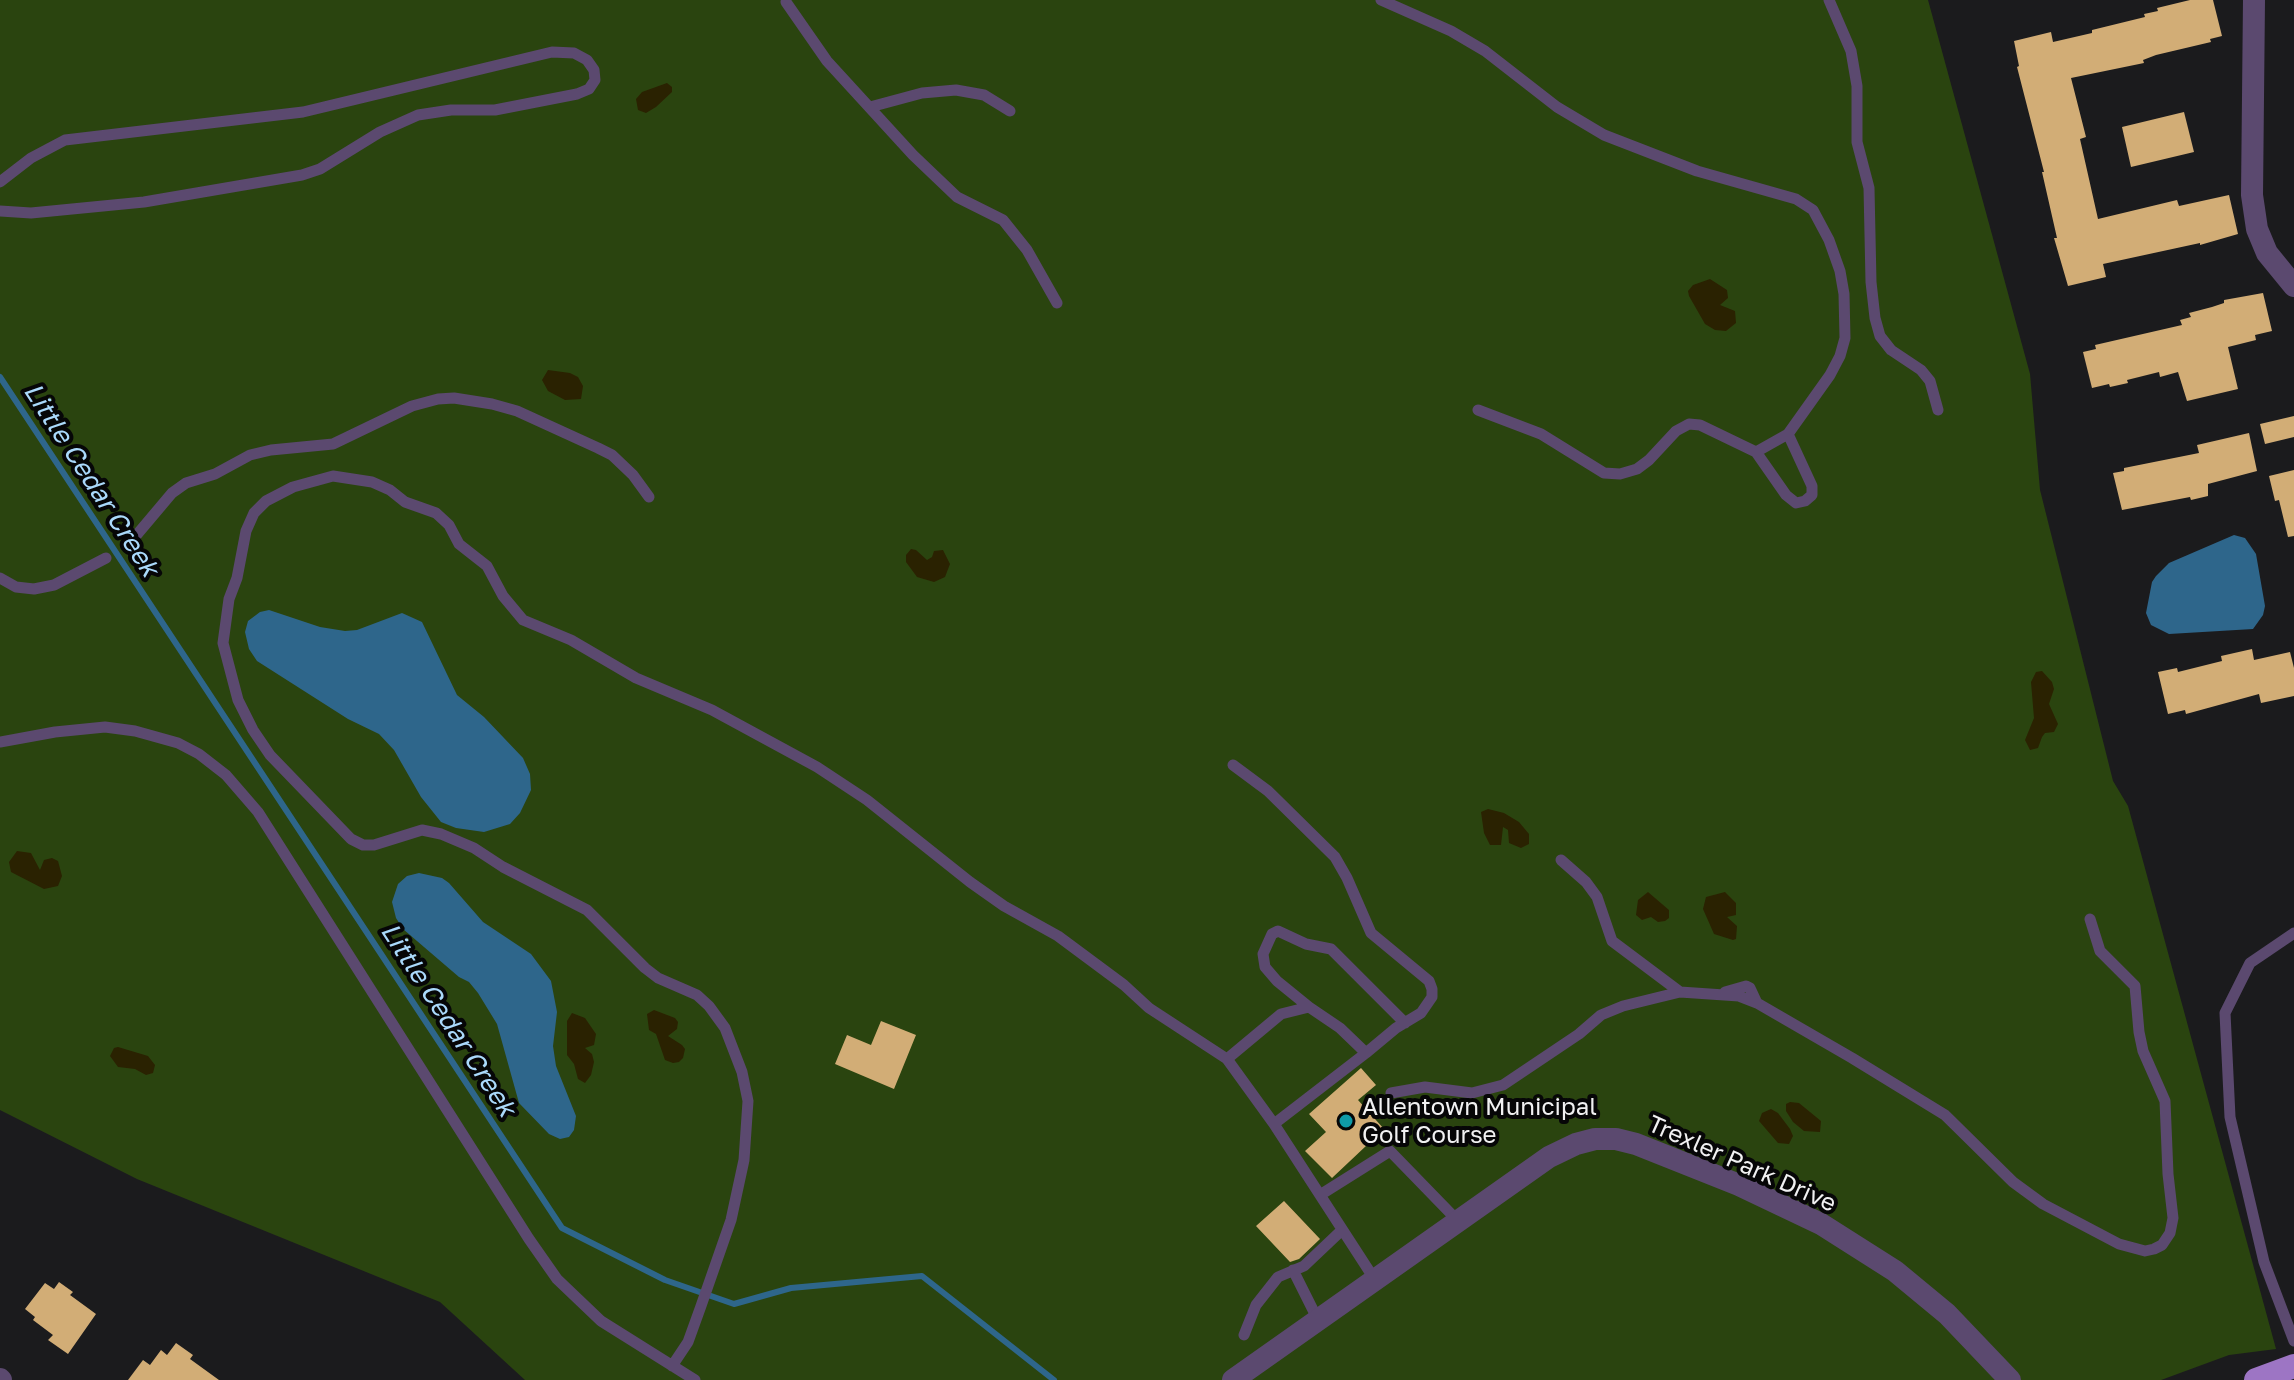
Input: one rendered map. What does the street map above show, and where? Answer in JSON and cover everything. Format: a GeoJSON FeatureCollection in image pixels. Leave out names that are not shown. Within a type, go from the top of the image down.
{"type":"FeatureCollection","features":[{"type":"Feature","properties":{"kind":"main road"},"geometry":{"type":"LineString","coordinates":[[2256,1380],[2294,1366]]}},
{"type":"Feature","properties":{"kind":"street"},"geometry":{"type":"LineString","coordinates":[[2254,0],[2252,195],[2257,229],[2267,253],[2294,286]]}},
{"type":"Feature","properties":{"kind":"street","name":"Trexler Park Drive"},"geometry":{"type":"LineString","coordinates":[[1233,1380],[1549,1157],[1576,1144],[1595,1139],[1616,1139],[1739,1185],[1821,1224],[1895,1271],[1947,1314],[2010,1380]]}},
{"type":"Feature","properties":{"kind":"lane"},"geometry":{"type":"LineString","coordinates":[[1381,0],[1451,31],[1485,51],[1557,107],[1604,135],[1697,171],[1796,199],[1813,210],[1829,240],[1840,271],[1845,338],[1830,375],[1788,434],[1756,452]]}},
{"type":"Feature","properties":{"kind":"lane"},"geometry":{"type":"LineString","coordinates":[[1829,0],[1851,51],[1857,86],[1857,142],[1869,188],[1875,318],[1880,336],[1891,350],[1921,370],[1930,381],[1938,410]]}},
{"type":"Feature","properties":{"kind":"lane"},"geometry":{"type":"LineString","coordinates":[[786,2],[827,61],[913,155],[957,197],[1003,220],[1027,250],[1057,303]]}},
{"type":"Feature","properties":{"kind":"lane"},"geometry":{"type":"LineString","coordinates":[[0,182],[31,158],[65,140],[303,112],[552,52],[574,53],[587,60],[594,70],[595,80],[589,89],[577,94],[495,110],[451,110],[418,115],[380,132],[320,169],[302,175],[131,204],[31,213],[0,211]]}},
{"type":"Feature","properties":{"kind":"lane"},"geometry":{"type":"LineString","coordinates":[[870,107],[922,93],[956,90],[984,95],[1010,111]]}},
{"type":"Feature","properties":{"kind":"lane"},"geometry":{"type":"LineString","coordinates":[[129,544],[172,493],[186,483],[215,474],[250,455],[333,444],[412,406],[438,399],[454,398],[517,411],[598,448],[623,465],[649,497]]}},
{"type":"Feature","properties":{"kind":"lane"},"geometry":{"type":"LineString","coordinates":[[1478,410],[1541,434],[1604,473],[1620,474],[1637,469],[1676,431],[1689,424],[1700,425],[1756,452],[1786,495],[1796,503],[1812,495],[1812,486],[1788,434]]}},
{"type":"Feature","properties":{"kind":"lane"},"geometry":{"type":"LineString","coordinates":[[672,1366],[688,1342],[710,1281],[731,1220],[744,1160],[748,1101],[742,1072],[725,1028],[697,995],[658,978],[645,968],[587,910],[503,867],[474,848],[441,834],[422,830],[374,845],[363,845],[351,839],[270,755],[238,700],[223,643],[229,599],[237,578],[246,531],[254,513],[266,501],[293,487],[333,476],[372,482],[390,490],[405,502],[436,513],[449,525],[459,544],[487,566],[503,596],[523,620],[571,640],[636,678],[712,710],[827,773],[867,800],[970,882],[1004,906],[1058,936],[1124,985],[1149,1008],[1227,1059],[1274,1124],[1375,1280]]}},
{"type":"Feature","properties":{"kind":"lane"},"geometry":{"type":"LineString","coordinates":[[0,578],[16,587],[34,589],[54,585],[106,558]]}},
{"type":"Feature","properties":{"kind":"lane"},"geometry":{"type":"LineString","coordinates":[[0,742],[105,727],[135,731],[178,743],[199,754],[226,775],[258,812],[557,1279],[601,1321],[695,1380]]}},
{"type":"Feature","properties":{"kind":"lane"},"geometry":{"type":"LineString","coordinates":[[1233,765],[1268,791],[1335,857],[1371,933],[1429,981],[1432,997],[1421,1013],[1274,1124]]}},
{"type":"Feature","properties":{"kind":"lane"},"geometry":{"type":"LineString","coordinates":[[1561,860],[1586,882],[1597,897],[1612,941],[1680,992]]}},
{"type":"Feature","properties":{"kind":"lane"},"geometry":{"type":"LineString","coordinates":[[1391,1093],[1425,1087],[1472,1093],[1503,1085],[1579,1034],[1601,1015],[1651,997],[1680,992],[1739,996],[1757,1003],[1945,1115],[2013,1182],[2043,1204],[2119,1244],[2145,1251],[2154,1249],[2162,1245],[2170,1233],[2173,1218],[2165,1101],[2143,1051],[2135,986],[2100,951],[2090,919]]}},
{"type":"Feature","properties":{"kind":"lane"},"geometry":{"type":"LineString","coordinates":[[1366,1053],[1340,1028],[1277,981],[1265,967],[1263,954],[1272,934],[1278,931],[1306,944],[1331,949],[1405,1023]]}},
{"type":"Feature","properties":{"kind":"lane"},"geometry":{"type":"LineString","coordinates":[[2294,933],[2250,963],[2225,1013],[2230,1117],[2264,1262],[2294,1341]]}},
{"type":"Feature","properties":{"kind":"lane"},"geometry":{"type":"LineString","coordinates":[[1227,1059],[1281,1014],[1309,1007]]}},
{"type":"Feature","properties":{"kind":"lane"},"geometry":{"type":"LineString","coordinates":[[1320,1195],[1390,1151],[1457,1220]]}},
{"type":"Feature","properties":{"kind":"lane"},"geometry":{"type":"LineString","coordinates":[[1244,1335],[1256,1305],[1278,1277],[1304,1266],[1342,1230]]}},
{"type":"Feature","properties":{"kind":"lane"},"geometry":{"type":"LineString","coordinates":[[1293,1270],[1318,1320]]}},
{"type":"Feature","properties":{"kind":"green space","name":"Allentown Municipal Golf Course"},"geometry":{"type":"Polygon","coordinates":[[[0,0],[1928,0],[2030,374],[2040,490],[2113,781],[2128,806],[2276,1349],[2229,1355],[2161,1380],[525,1380],[440,1302],[137,1179],[0,1110],[0,0]]]}},
{"type":"Feature","properties":{"kind":"sand"},"geometry":{"type":"Polygon","coordinates":[[[667,83],[672,87],[672,92],[656,107],[646,113],[638,110],[636,99],[642,92],[667,83]]]}},
{"type":"Feature","properties":{"kind":"sand"},"geometry":{"type":"Polygon","coordinates":[[[1710,279],[1727,290],[1728,298],[1720,305],[1735,311],[1736,323],[1726,331],[1715,330],[1705,324],[1689,296],[1688,291],[1693,285],[1710,279]]]}},
{"type":"Feature","properties":{"kind":"sand"},"geometry":{"type":"Polygon","coordinates":[[[548,370],[578,377],[583,386],[581,399],[565,400],[548,391],[542,380],[548,370]]]}},
{"type":"Feature","properties":{"kind":"sand"},"geometry":{"type":"Polygon","coordinates":[[[911,549],[927,560],[934,551],[943,550],[950,564],[945,577],[934,582],[917,577],[906,562],[906,555],[911,549]]]}},
{"type":"Feature","properties":{"kind":"sand"},"geometry":{"type":"Polygon","coordinates":[[[2042,671],[2052,682],[2054,689],[2049,704],[2058,724],[2054,732],[2045,733],[2038,748],[2030,750],[2025,740],[2034,718],[2031,682],[2036,672],[2042,671]]]}},
{"type":"Feature","properties":{"kind":"sand"},"geometry":{"type":"Polygon","coordinates":[[[1488,809],[1504,813],[1519,822],[1529,834],[1529,844],[1521,848],[1509,843],[1508,830],[1503,827],[1501,845],[1490,845],[1484,833],[1481,812],[1488,809]]]}},
{"type":"Feature","properties":{"kind":"sand"},"geometry":{"type":"Polygon","coordinates":[[[17,851],[31,853],[40,870],[44,860],[52,858],[58,861],[62,876],[58,886],[44,889],[11,872],[9,862],[17,851]]]}},
{"type":"Feature","properties":{"kind":"sand"},"geometry":{"type":"Polygon","coordinates":[[[1648,892],[1669,910],[1669,918],[1665,921],[1658,922],[1651,917],[1642,920],[1636,915],[1638,900],[1648,892]]]}},
{"type":"Feature","properties":{"kind":"sand"},"geometry":{"type":"Polygon","coordinates":[[[1725,892],[1736,903],[1736,915],[1727,917],[1737,926],[1736,939],[1733,940],[1714,934],[1703,909],[1706,897],[1725,892]]]}},
{"type":"Feature","properties":{"kind":"sand"},"geometry":{"type":"Polygon","coordinates":[[[654,1010],[678,1022],[677,1029],[668,1036],[685,1049],[679,1062],[665,1060],[656,1034],[649,1030],[647,1014],[654,1010]]]}},
{"type":"Feature","properties":{"kind":"sand"},"geometry":{"type":"Polygon","coordinates":[[[572,1013],[585,1018],[596,1034],[594,1045],[585,1048],[592,1054],[594,1062],[585,1083],[578,1079],[574,1064],[567,1055],[567,1021],[572,1013]]]}},
{"type":"Feature","properties":{"kind":"sand"},"geometry":{"type":"Polygon","coordinates":[[[118,1047],[148,1056],[155,1065],[153,1073],[146,1075],[135,1069],[118,1067],[110,1056],[118,1047]]]}},
{"type":"Feature","properties":{"kind":"sand"},"geometry":{"type":"Polygon","coordinates":[[[1799,1103],[1821,1121],[1820,1132],[1804,1131],[1793,1122],[1786,1111],[1786,1104],[1799,1103]]]}},
{"type":"Feature","properties":{"kind":"sand"},"geometry":{"type":"Polygon","coordinates":[[[1771,1109],[1790,1129],[1793,1136],[1789,1144],[1778,1143],[1759,1121],[1762,1113],[1771,1109]]]}},
{"type":"Feature","properties":{"kind":"water"},"geometry":{"type":"Polygon","coordinates":[[[2234,535],[2245,538],[2256,554],[2265,606],[2253,629],[2169,634],[2151,625],[2146,613],[2156,576],[2169,563],[2234,535]]]}},
{"type":"Feature","properties":{"kind":"water"},"geometry":{"type":"Polygon","coordinates":[[[269,610],[320,627],[345,631],[357,630],[402,613],[422,622],[457,695],[484,717],[523,758],[530,774],[531,790],[520,813],[510,824],[484,832],[456,828],[441,822],[421,797],[394,750],[379,734],[348,719],[257,661],[249,649],[245,632],[248,621],[260,612],[269,610]]]}},
{"type":"Feature","properties":{"kind":"water"},"geometry":{"type":"Polygon","coordinates":[[[419,873],[442,878],[449,883],[483,922],[531,954],[551,981],[557,1012],[553,1046],[556,1066],[576,1116],[574,1130],[569,1137],[560,1139],[549,1134],[519,1103],[497,1024],[478,993],[469,982],[403,929],[396,918],[392,902],[398,884],[407,876],[419,873]]]}},
{"type":"Feature","properties":{"kind":"building"},"geometry":{"type":"Polygon","coordinates":[[[2190,0],[2213,0],[2222,36],[2210,39],[2211,42],[2156,55],[2143,60],[2144,63],[2071,78],[2086,137],[2080,139],[2098,219],[2177,200],[2179,206],[2229,195],[2238,234],[2200,245],[2103,264],[2106,277],[2068,286],[2054,238],[2057,238],[2044,172],[2017,67],[2014,41],[2051,32],[2053,42],[2092,33],[2092,30],[2145,17],[2144,14],[2158,11],[2157,8],[2190,0]]]}},
{"type":"Feature","properties":{"kind":"building"},"geometry":{"type":"Polygon","coordinates":[[[2184,112],[2194,152],[2131,167],[2122,127],[2184,112]]]}},
{"type":"Feature","properties":{"kind":"building"},"geometry":{"type":"Polygon","coordinates":[[[2263,293],[2272,331],[2255,335],[2256,340],[2228,347],[2238,389],[2187,401],[2178,372],[2160,377],[2159,372],[2127,380],[2128,383],[2092,388],[2083,352],[2096,349],[2095,345],[2182,325],[2180,320],[2191,317],[2189,313],[2224,303],[2224,300],[2263,293]]]}},
{"type":"Feature","properties":{"kind":"building"},"geometry":{"type":"Polygon","coordinates":[[[2294,416],[2294,437],[2265,444],[2260,424],[2294,416]]]}},
{"type":"Feature","properties":{"kind":"building"},"geometry":{"type":"Polygon","coordinates":[[[2249,433],[2257,471],[2208,484],[2208,496],[2122,510],[2113,473],[2199,453],[2197,445],[2249,433]]]}},
{"type":"Feature","properties":{"kind":"building"},"geometry":{"type":"Polygon","coordinates":[[[2294,470],[2294,536],[2288,537],[2279,500],[2275,501],[2269,476],[2294,470]]]}},
{"type":"Feature","properties":{"kind":"building"},"geometry":{"type":"Polygon","coordinates":[[[2252,649],[2254,660],[2290,652],[2294,668],[2294,696],[2261,703],[2259,694],[2186,714],[2185,710],[2168,714],[2158,672],[2177,668],[2178,672],[2222,661],[2221,656],[2252,649]]]}},
{"type":"Feature","properties":{"kind":"building"},"geometry":{"type":"Polygon","coordinates":[[[881,1021],[916,1035],[894,1089],[835,1064],[847,1035],[871,1045],[881,1021]]]}},
{"type":"Feature","properties":{"kind":"building","name":"Allentown Municipal Golf Course"},"geometry":{"type":"Polygon","coordinates":[[[1361,1068],[1376,1085],[1358,1100],[1384,1129],[1332,1178],[1305,1151],[1326,1132],[1309,1114],[1361,1068]]]}},
{"type":"Feature","properties":{"kind":"building"},"geometry":{"type":"Polygon","coordinates":[[[1284,1201],[1320,1239],[1299,1259],[1290,1262],[1256,1226],[1284,1201]]]}},
{"type":"Feature","properties":{"kind":"building"},"geometry":{"type":"Polygon","coordinates":[[[59,1282],[73,1292],[70,1295],[96,1314],[68,1354],[48,1340],[53,1335],[33,1320],[35,1317],[25,1309],[45,1283],[54,1289],[59,1282]]]}},
{"type":"Feature","properties":{"kind":"building"},"geometry":{"type":"Polygon","coordinates":[[[176,1343],[193,1355],[190,1359],[219,1380],[128,1380],[143,1360],[150,1365],[161,1350],[167,1355],[176,1343]]]}},
{"type":"Feature","properties":{"kind":"waterway","name":"Little Cedar Creek"},"geometry":{"type":"LineString","coordinates":[[0,377],[562,1228],[665,1280],[734,1304],[791,1288],[922,1276],[1054,1380]]}},
{"type":"Feature","properties":{"kind":"place","name":"Allentown Municipal Golf Course"},"geometry":{"type":"Point","coordinates":[1346,1121]}}]}
